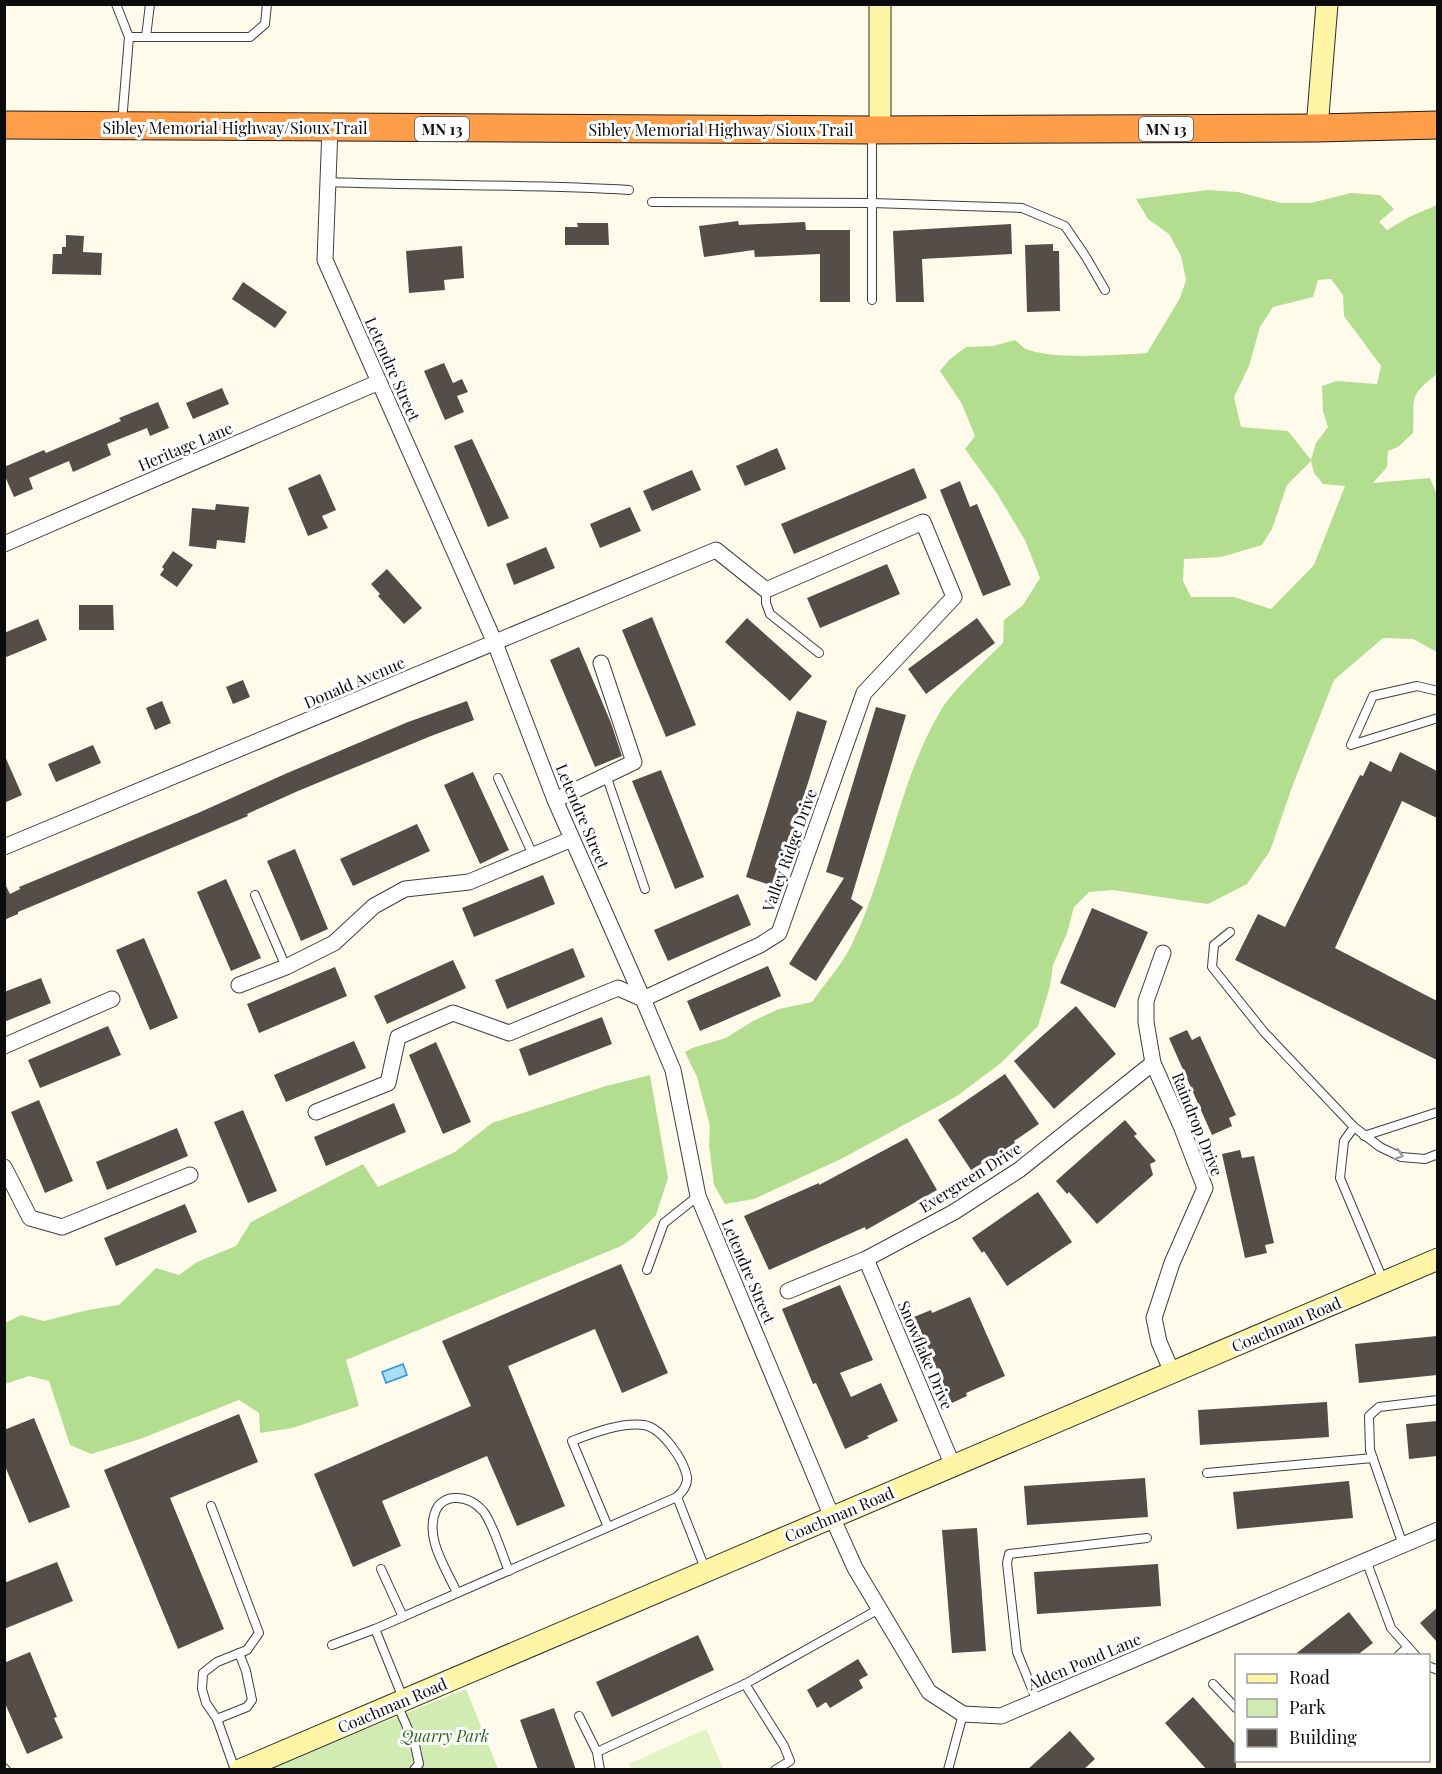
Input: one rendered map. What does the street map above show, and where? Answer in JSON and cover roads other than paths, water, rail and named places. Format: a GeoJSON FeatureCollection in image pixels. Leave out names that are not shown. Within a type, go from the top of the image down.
{"type":"FeatureCollection","features":[{"type":"Feature","properties":{"kind":"highway","name":"Sibley Memorial Highway/Sioux Trail"},"geometry":{"type":"LineString","coordinates":[[4,125],[876,130],[1317,128],[1437,124]]}},
{"type":"Feature","properties":{"kind":"street"},"geometry":{"type":"LineString","coordinates":[[876,130],[880,4]]}},
{"type":"Feature","properties":{"kind":"street"},"geometry":{"type":"LineString","coordinates":[[1317,128],[1327,4]]}},
{"type":"Feature","properties":{"kind":"street","name":"Letendre Street"},"geometry":{"type":"LineString","coordinates":[[330,128],[325,260],[495,643],[555,800],[673,1070],[698,1196],[832,1517]]}},
{"type":"Feature","properties":{"kind":"street","name":"Heritage Lane"},"geometry":{"type":"LineString","coordinates":[[4,544],[380,382]]}},
{"type":"Feature","properties":{"kind":"street","name":"Valley Ridge Drive"},"geometry":{"type":"LineString","coordinates":[[643,999],[760,945],[778,933],[864,693],[954,597],[923,522],[766,590]]}},
{"type":"Feature","properties":{"kind":"street","name":"Donald Avenue"},"geometry":{"type":"LineString","coordinates":[[4,847],[716,550],[766,590]]}},
{"type":"Feature","properties":{"kind":"street"},"geometry":{"type":"LineString","coordinates":[[555,800],[634,762],[601,663]]}},
{"type":"Feature","properties":{"kind":"street"},"geometry":{"type":"LineString","coordinates":[[239,986],[286,967],[334,943],[374,906],[405,889],[469,882],[572,839]]}},
{"type":"Feature","properties":{"kind":"street","name":"Raindrop Drive"},"geometry":{"type":"LineString","coordinates":[[1164,953],[1146,1001],[1146,1022],[1153,1063],[1205,1188],[1172,1263],[1154,1318],[1159,1342],[1172,1372]]}},
{"type":"Feature","properties":{"kind":"street"},"geometry":{"type":"LineString","coordinates":[[315,1112],[388,1083],[398,1037],[453,1013],[509,1033],[618,988],[643,999]]}},
{"type":"Feature","properties":{"kind":"street"},"geometry":{"type":"LineString","coordinates":[[4,1046],[112,999]]}},
{"type":"Feature","properties":{"kind":"street","name":"Evergreen Drive"},"geometry":{"type":"LineString","coordinates":[[788,1291],[866,1259],[954,1212],[1019,1170],[1153,1063]]}},
{"type":"Feature","properties":{"kind":"street"},"geometry":{"type":"LineString","coordinates":[[4,1167],[30,1218],[62,1227],[190,1175]]}},
{"type":"Feature","properties":{"kind":"street","name":"Snowflake Drive"},"geometry":{"type":"LineString","coordinates":[[866,1259],[953,1466]]}},
{"type":"Feature","properties":{"kind":"street","name":"Coachman Road"},"geometry":{"type":"LineString","coordinates":[[240,1770],[263,1765],[400,1701],[1437,1259]]}},
{"type":"Feature","properties":{"kind":"street","name":"Alden Pond Lane"},"geometry":{"type":"LineString","coordinates":[[832,1517],[855,1568],[929,1692],[963,1714],[1001,1716],[1437,1530]]}},
{"type":"Feature","properties":{"kind":"lane"},"geometry":{"type":"LineString","coordinates":[[116,4],[129,37],[122,126]]}},
{"type":"Feature","properties":{"kind":"lane"},"geometry":{"type":"LineString","coordinates":[[146,37],[150,4]]}},
{"type":"Feature","properties":{"kind":"lane"},"geometry":{"type":"LineString","coordinates":[[129,37],[250,38],[265,24],[267,4]]}},
{"type":"Feature","properties":{"kind":"lane"},"geometry":{"type":"LineString","coordinates":[[872,300],[872,203],[876,130]]}},
{"type":"Feature","properties":{"kind":"lane"},"geometry":{"type":"LineString","coordinates":[[328,182],[629,190]]}},
{"type":"Feature","properties":{"kind":"lane"},"geometry":{"type":"LineString","coordinates":[[652,202],[872,203],[1022,207],[1065,226],[1105,290]]}},
{"type":"Feature","properties":{"kind":"lane"},"geometry":{"type":"LineString","coordinates":[[766,590],[766,603],[770,614],[819,653]]}},
{"type":"Feature","properties":{"kind":"lane"},"geometry":{"type":"LineString","coordinates":[[1437,691],[1417,686],[1373,696],[1351,745],[1437,718]]}},
{"type":"Feature","properties":{"kind":"lane"},"geometry":{"type":"LineString","coordinates":[[606,775],[645,889]]}},
{"type":"Feature","properties":{"kind":"lane"},"geometry":{"type":"LineString","coordinates":[[498,778],[533,855]]}},
{"type":"Feature","properties":{"kind":"lane"},"geometry":{"type":"LineString","coordinates":[[255,895],[286,967]]}},
{"type":"Feature","properties":{"kind":"lane"},"geometry":{"type":"LineString","coordinates":[[1230,932],[1214,945],[1212,967],[1264,1032],[1354,1127],[1380,1147],[1401,1157],[1425,1159],[1437,1154]]}},
{"type":"Feature","properties":{"kind":"lane"},"geometry":{"type":"LineString","coordinates":[[1365,1136],[1437,1112]]}},
{"type":"Feature","properties":{"kind":"lane"},"geometry":{"type":"LineString","coordinates":[[1354,1127],[1344,1141],[1340,1178],[1384,1282]]}},
{"type":"Feature","properties":{"kind":"lane"},"geometry":{"type":"LineString","coordinates":[[647,1270],[664,1223],[698,1196]]}},
{"type":"Feature","properties":{"kind":"lane"},"geometry":{"type":"LineString","coordinates":[[1403,1545],[1370,1450],[1369,1416],[1379,1407],[1437,1400]]}},
{"type":"Feature","properties":{"kind":"lane"},"geometry":{"type":"LineString","coordinates":[[332,1645],[403,1617],[677,1497],[685,1488],[687,1478],[677,1453],[661,1435],[646,1425],[593,1433],[572,1442],[608,1527]]}},
{"type":"Feature","properties":{"kind":"lane"},"geometry":{"type":"LineString","coordinates":[[1207,1473],[1373,1458]]}},
{"type":"Feature","properties":{"kind":"lane"},"geometry":{"type":"LineString","coordinates":[[457,1593],[433,1541],[431,1525],[437,1508],[447,1499],[458,1497],[474,1502],[485,1514],[509,1570]]}},
{"type":"Feature","properties":{"kind":"lane"},"geometry":{"type":"LineString","coordinates":[[677,1497],[706,1571]]}},
{"type":"Feature","properties":{"kind":"lane"},"geometry":{"type":"LineString","coordinates":[[211,1506],[259,1633],[247,1650],[217,1662],[202,1673],[202,1689],[206,1703],[217,1719],[235,1770]]}},
{"type":"Feature","properties":{"kind":"lane"},"geometry":{"type":"LineString","coordinates":[[1036,1701],[1017,1652],[1007,1563],[1009,1554],[1147,1538]]}},
{"type":"Feature","properties":{"kind":"lane"},"geometry":{"type":"LineString","coordinates":[[1366,1560],[1391,1628],[1414,1654]]}},
{"type":"Feature","properties":{"kind":"lane"},"geometry":{"type":"LineString","coordinates":[[381,1569],[403,1617]]}},
{"type":"Feature","properties":{"kind":"lane"},"geometry":{"type":"LineString","coordinates":[[597,1752],[745,1684],[879,1609]]}},
{"type":"Feature","properties":{"kind":"lane"},"geometry":{"type":"LineString","coordinates":[[375,1629],[415,1745],[419,1764],[414,1770]]}},
{"type":"Feature","properties":{"kind":"lane"},"geometry":{"type":"LineString","coordinates":[[1400,1654],[1408,1647]]}},
{"type":"Feature","properties":{"kind":"lane"},"geometry":{"type":"LineString","coordinates":[[217,1719],[247,1707],[252,1700],[246,1671],[238,1653]]}},
{"type":"Feature","properties":{"kind":"lane"},"geometry":{"type":"LineString","coordinates":[[745,1684],[784,1746],[790,1761],[775,1770]]}},
{"type":"Feature","properties":{"kind":"lane"},"geometry":{"type":"LineString","coordinates":[[1213,1684],[1235,1707]]}},
{"type":"Feature","properties":{"kind":"lane"},"geometry":{"type":"LineString","coordinates":[[948,1770],[963,1714]]}},
{"type":"Feature","properties":{"kind":"lane"},"geometry":{"type":"LineString","coordinates":[[579,1716],[597,1752],[600,1770]]}},
{"type":"Feature","properties":{"kind":"water"},"geometry":{"type":"Polygon","coordinates":[[[403,1364],[407,1375],[386,1383],[382,1372],[403,1364]]]}},
{"type":"Feature","properties":{"kind":"park label","name":"Quarry Park"},"geometry":{"type":"Point","coordinates":[445,1735]}}]}
